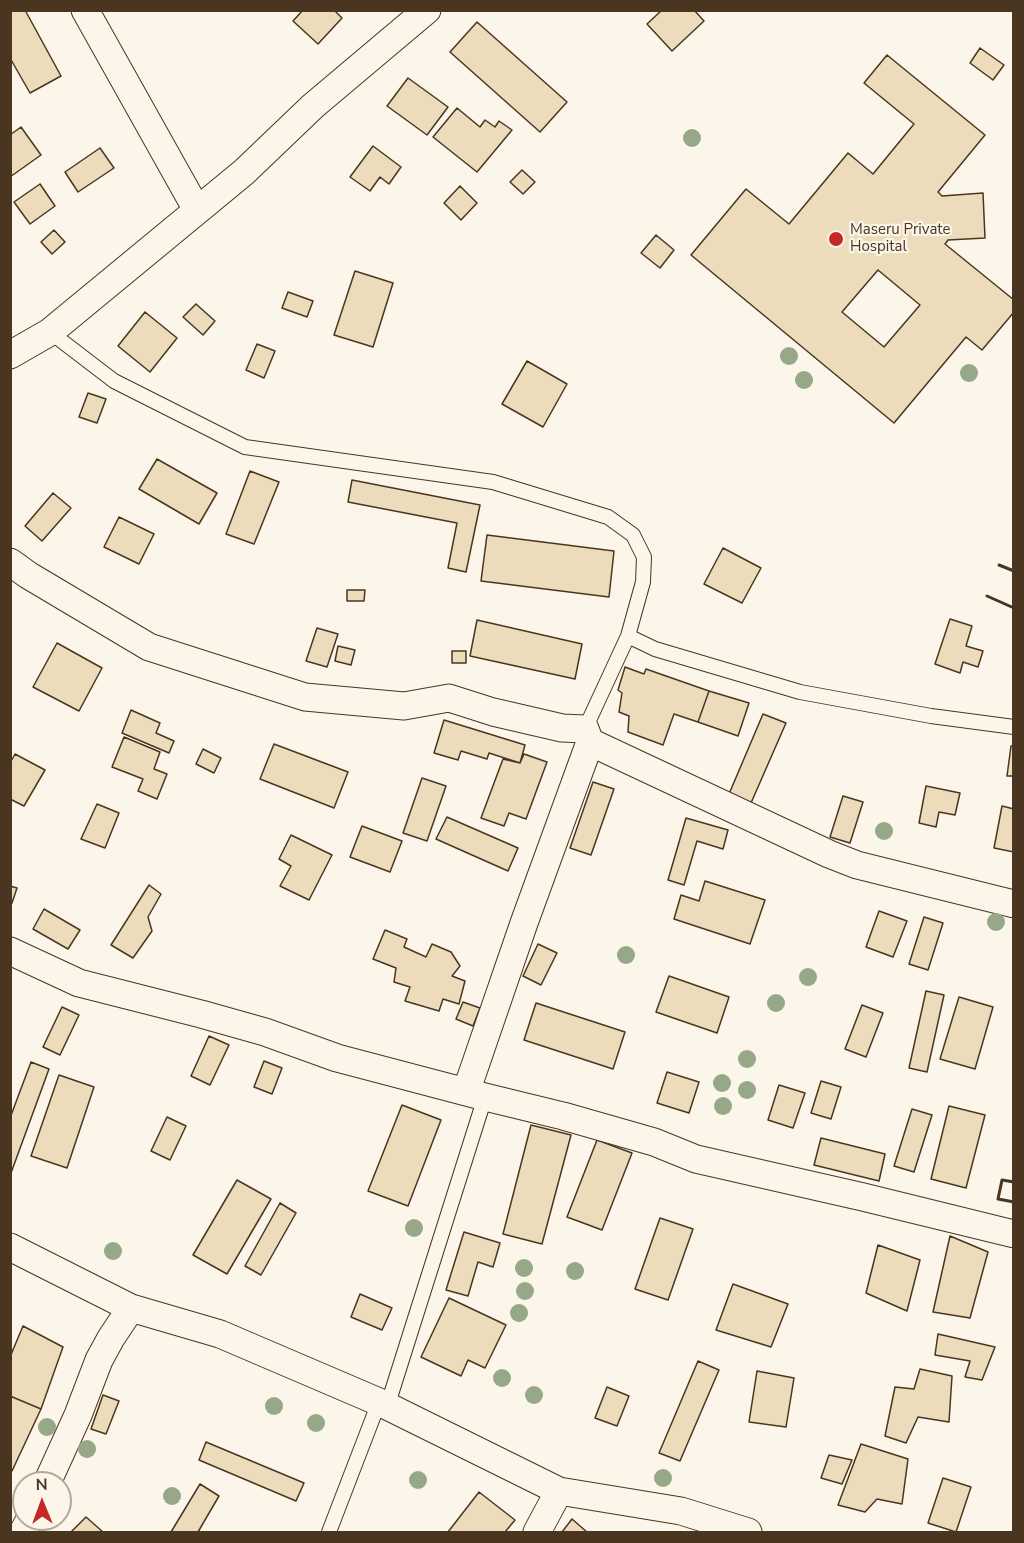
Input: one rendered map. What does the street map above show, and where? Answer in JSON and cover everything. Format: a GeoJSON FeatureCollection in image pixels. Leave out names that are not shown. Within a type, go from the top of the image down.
{"type":"FeatureCollection","features":[{"type":"Feature","properties":{"kind":"street"},"geometry":{"type":"LineString","coordinates":[[84,10],[197,210]]}},
{"type":"Feature","properties":{"kind":"street"},"geometry":{"type":"LineString","coordinates":[[10,355],[50,333],[244,172],[313,106],[427,10]]}},
{"type":"Feature","properties":{"kind":"street"},"geometry":{"type":"LineString","coordinates":[[10,562],[149,647],[305,697],[404,706],[449,698],[493,712],[562,728],[587,736],[829,854],[848,861],[1014,904]]}},
{"type":"Feature","properties":{"kind":"street"},"geometry":{"type":"LineString","coordinates":[[476,1095],[528,913],[587,736]]}},
{"type":"Feature","properties":{"kind":"street"},"geometry":{"type":"LineString","coordinates":[[10,951],[79,983],[265,1032],[337,1058],[563,1116],[654,1142],[696,1159],[1014,1234]]}},
{"type":"Feature","properties":{"kind":"street"},"geometry":{"type":"LineString","coordinates":[[10,1247],[132,1308],[220,1334],[383,1404],[559,1491],[681,1511],[748,1533]]}},
{"type":"Feature","properties":{"kind":"street"},"geometry":{"type":"LineString","coordinates":[[52,1471],[78,1415],[99,1360],[132,1308]]}},
{"type":"Feature","properties":{"kind":"street"},"geometry":{"type":"LineString","coordinates":[[537,1533],[559,1491]]}},
{"type":"Feature","properties":{"kind":"lane"},"geometry":{"type":"LineString","coordinates":[[50,333],[114,381],[245,447],[493,482],[608,517],[633,535],[644,557],[642,582],[628,636],[587,736]]}},
{"type":"Feature","properties":{"kind":"lane"},"geometry":{"type":"LineString","coordinates":[[628,636],[655,649],[800,692],[931,716],[1014,727]]}},
{"type":"Feature","properties":{"kind":"lane"},"geometry":{"type":"LineString","coordinates":[[329,1533],[383,1404],[476,1095]]}},
{"type":"Feature","properties":{"kind":"building"},"geometry":{"type":"Polygon","coordinates":[[[10,10],[25,10],[61,76],[30,93],[10,58],[10,10]]]}},
{"type":"Feature","properties":{"kind":"building"},"geometry":{"type":"Polygon","coordinates":[[[303,10],[334,10],[342,18],[318,44],[293,21],[303,10]]]}},
{"type":"Feature","properties":{"kind":"building"},"geometry":{"type":"Polygon","coordinates":[[[662,10],[694,10],[704,21],[672,51],[647,24],[662,10]]]}},
{"type":"Feature","properties":{"kind":"building"},"geometry":{"type":"Polygon","coordinates":[[[477,22],[567,102],[540,132],[450,52],[477,22]]]}},
{"type":"Feature","properties":{"kind":"building"},"geometry":{"type":"Polygon","coordinates":[[[980,48],[1004,65],[993,80],[970,63],[980,48]]]}},
{"type":"Feature","properties":{"kind":"building","name":"Maseru Private Hospital"},"geometry":{"type":"Polygon","coordinates":[[[887,55],[985,135],[938,192],[942,196],[983,193],[985,238],[948,240],[945,244],[1014,300],[1014,312],[982,350],[966,337],[894,423],[691,255],[746,189],[789,224],[848,153],[873,174],[914,124],[864,83],[887,55]],[[878,270],[842,312],[884,347],[920,305],[878,270]]]}},
{"type":"Feature","properties":{"kind":"building"},"geometry":{"type":"Polygon","coordinates":[[[408,78],[448,107],[427,135],[387,106],[408,78]]]}},
{"type":"Feature","properties":{"kind":"building"},"geometry":{"type":"Polygon","coordinates":[[[457,108],[480,127],[485,120],[495,127],[499,121],[512,130],[477,172],[433,137],[457,108]]]}},
{"type":"Feature","properties":{"kind":"building"},"geometry":{"type":"Polygon","coordinates":[[[21,127],[41,155],[10,177],[10,135],[21,127]]]}},
{"type":"Feature","properties":{"kind":"building"},"geometry":{"type":"Polygon","coordinates":[[[373,146],[401,167],[389,184],[380,177],[370,191],[350,177],[373,146]]]}},
{"type":"Feature","properties":{"kind":"building"},"geometry":{"type":"Polygon","coordinates":[[[100,148],[114,168],[78,192],[65,172],[100,148]]]}},
{"type":"Feature","properties":{"kind":"building"},"geometry":{"type":"Polygon","coordinates":[[[522,170],[535,182],[523,194],[510,182],[522,170]]]}},
{"type":"Feature","properties":{"kind":"building"},"geometry":{"type":"Polygon","coordinates":[[[40,184],[55,206],[30,224],[14,202],[40,184]]]}},
{"type":"Feature","properties":{"kind":"building"},"geometry":{"type":"Polygon","coordinates":[[[460,186],[477,203],[461,220],[444,203],[460,186]]]}},
{"type":"Feature","properties":{"kind":"building"},"geometry":{"type":"Polygon","coordinates":[[[54,230],[65,242],[52,254],[41,242],[54,230]]]}},
{"type":"Feature","properties":{"kind":"building"},"geometry":{"type":"Polygon","coordinates":[[[656,235],[674,250],[660,268],[641,253],[656,235]]]}},
{"type":"Feature","properties":{"kind":"building"},"geometry":{"type":"Polygon","coordinates":[[[355,271],[393,283],[373,347],[334,335],[355,271]]]}},
{"type":"Feature","properties":{"kind":"building"},"geometry":{"type":"Polygon","coordinates":[[[288,292],[313,301],[307,317],[282,308],[288,292]]]}},
{"type":"Feature","properties":{"kind":"building"},"geometry":{"type":"Polygon","coordinates":[[[196,304],[215,321],[203,335],[183,317],[196,304]]]}},
{"type":"Feature","properties":{"kind":"building"},"geometry":{"type":"Polygon","coordinates":[[[145,312],[177,338],[150,372],[118,346],[145,312]]]}},
{"type":"Feature","properties":{"kind":"building"},"geometry":{"type":"Polygon","coordinates":[[[257,344],[275,351],[264,378],[246,370],[257,344]]]}},
{"type":"Feature","properties":{"kind":"building"},"geometry":{"type":"Polygon","coordinates":[[[527,361],[567,384],[543,427],[502,404],[527,361]]]}},
{"type":"Feature","properties":{"kind":"building"},"geometry":{"type":"Polygon","coordinates":[[[88,393],[106,399],[97,423],[79,417],[88,393]]]}},
{"type":"Feature","properties":{"kind":"building"},"geometry":{"type":"Polygon","coordinates":[[[157,459],[217,493],[199,524],[139,489],[157,459]]]}},
{"type":"Feature","properties":{"kind":"building"},"geometry":{"type":"Polygon","coordinates":[[[250,471],[279,482],[254,544],[226,534],[250,471]]]}},
{"type":"Feature","properties":{"kind":"building"},"geometry":{"type":"Polygon","coordinates":[[[352,480],[480,505],[466,572],[448,568],[457,523],[348,502],[352,480]]]}},
{"type":"Feature","properties":{"kind":"building"},"geometry":{"type":"Polygon","coordinates":[[[53,493],[71,508],[42,541],[25,526],[53,493]]]}},
{"type":"Feature","properties":{"kind":"building"},"geometry":{"type":"Polygon","coordinates":[[[119,517],[154,534],[139,564],[104,547],[119,517]]]}},
{"type":"Feature","properties":{"kind":"building"},"geometry":{"type":"Polygon","coordinates":[[[487,535],[614,551],[609,597],[481,581],[487,535]]]}},
{"type":"Feature","properties":{"kind":"building"},"geometry":{"type":"Polygon","coordinates":[[[723,548],[761,568],[742,603],[704,584],[723,548]]]}},
{"type":"Feature","properties":{"kind":"building"},"geometry":{"type":"Polygon","coordinates":[[[347,590],[365,590],[364,601],[347,601],[347,590]]]}},
{"type":"Feature","properties":{"kind":"building"},"geometry":{"type":"Polygon","coordinates":[[[950,619],[972,626],[966,646],[983,651],[978,667],[963,662],[960,673],[935,664],[950,619]]]}},
{"type":"Feature","properties":{"kind":"building"},"geometry":{"type":"Polygon","coordinates":[[[477,620],[582,644],[575,679],[470,656],[477,620]]]}},
{"type":"Feature","properties":{"kind":"building"},"geometry":{"type":"Polygon","coordinates":[[[317,628],[338,634],[327,667],[306,661],[317,628]]]}},
{"type":"Feature","properties":{"kind":"building"},"geometry":{"type":"Polygon","coordinates":[[[57,643],[102,668],[79,711],[33,687],[57,643]]]}},
{"type":"Feature","properties":{"kind":"building"},"geometry":{"type":"Polygon","coordinates":[[[338,646],[355,650],[351,665],[335,661],[338,646]]]}},
{"type":"Feature","properties":{"kind":"building"},"geometry":{"type":"Polygon","coordinates":[[[452,651],[466,651],[466,663],[452,663],[452,651]]]}},
{"type":"Feature","properties":{"kind":"building"},"geometry":{"type":"Polygon","coordinates":[[[625,667],[644,674],[646,669],[709,691],[698,722],[674,714],[663,745],[628,732],[629,716],[619,712],[622,693],[618,690],[625,667]]]}},
{"type":"Feature","properties":{"kind":"building"},"geometry":{"type":"Polygon","coordinates":[[[709,691],[749,703],[738,736],[698,722],[709,691]]]}},
{"type":"Feature","properties":{"kind":"building"},"geometry":{"type":"Polygon","coordinates":[[[131,710],[160,723],[156,733],[174,741],[169,753],[122,733],[131,710]]]}},
{"type":"Feature","properties":{"kind":"building"},"geometry":{"type":"Polygon","coordinates":[[[763,714],[786,723],[751,803],[729,794],[763,714]]]}},
{"type":"Feature","properties":{"kind":"building"},"geometry":{"type":"Polygon","coordinates":[[[444,720],[525,745],[520,763],[489,753],[487,759],[461,751],[458,760],[434,753],[444,720]]]}},
{"type":"Feature","properties":{"kind":"building"},"geometry":{"type":"Polygon","coordinates":[[[124,737],[160,752],[154,769],[167,774],[157,799],[138,791],[143,779],[112,767],[124,737]]]}},
{"type":"Feature","properties":{"kind":"building"},"geometry":{"type":"Polygon","coordinates":[[[274,744],[348,772],[334,808],[260,779],[274,744]]]}},
{"type":"Feature","properties":{"kind":"building"},"geometry":{"type":"Polygon","coordinates":[[[1011,746],[1014,746],[1014,776],[1007,776],[1011,746]]]}},
{"type":"Feature","properties":{"kind":"building"},"geometry":{"type":"Polygon","coordinates":[[[203,749],[221,758],[214,773],[196,764],[203,749]]]}},
{"type":"Feature","properties":{"kind":"building"},"geometry":{"type":"Polygon","coordinates":[[[15,754],[45,770],[24,806],[10,799],[10,763],[15,754]]]}},
{"type":"Feature","properties":{"kind":"building"},"geometry":{"type":"Polygon","coordinates":[[[524,754],[547,762],[526,819],[509,813],[504,826],[481,818],[503,759],[520,763],[524,754]]]}},
{"type":"Feature","properties":{"kind":"building"},"geometry":{"type":"Polygon","coordinates":[[[422,778],[446,786],[427,841],[403,833],[422,778]]]}},
{"type":"Feature","properties":{"kind":"building"},"geometry":{"type":"Polygon","coordinates":[[[593,782],[614,789],[591,855],[570,848],[593,782]]]}},
{"type":"Feature","properties":{"kind":"building"},"geometry":{"type":"Polygon","coordinates":[[[926,786],[960,793],[955,815],[939,812],[936,827],[919,823],[926,786]]]}},
{"type":"Feature","properties":{"kind":"building"},"geometry":{"type":"Polygon","coordinates":[[[843,796],[863,802],[850,843],[830,837],[843,796]]]}},
{"type":"Feature","properties":{"kind":"building"},"geometry":{"type":"Polygon","coordinates":[[[97,804],[119,813],[105,848],[81,839],[97,804]]]}},
{"type":"Feature","properties":{"kind":"building"},"geometry":{"type":"Polygon","coordinates":[[[1002,806],[1014,809],[1014,852],[994,848],[1002,806]]]}},
{"type":"Feature","properties":{"kind":"building"},"geometry":{"type":"Polygon","coordinates":[[[447,817],[518,848],[508,871],[436,839],[447,817]]]}},
{"type":"Feature","properties":{"kind":"building"},"geometry":{"type":"Polygon","coordinates":[[[686,818],[728,830],[723,849],[697,841],[684,885],[668,880],[686,818]]]}},
{"type":"Feature","properties":{"kind":"building"},"geometry":{"type":"Polygon","coordinates":[[[362,826],[402,841],[390,872],[350,857],[362,826]]]}},
{"type":"Feature","properties":{"kind":"building"},"geometry":{"type":"Polygon","coordinates":[[[291,835],[332,855],[309,900],[280,886],[291,866],[279,859],[291,835]]]}},
{"type":"Feature","properties":{"kind":"building"},"geometry":{"type":"Polygon","coordinates":[[[705,881],[765,900],[750,944],[674,919],[681,895],[699,901],[705,881]]]}},
{"type":"Feature","properties":{"kind":"building"},"geometry":{"type":"Polygon","coordinates":[[[149,885],[161,894],[148,917],[152,931],[133,958],[111,945],[149,885]]]}},
{"type":"Feature","properties":{"kind":"building"},"geometry":{"type":"Polygon","coordinates":[[[10,886],[17,888],[12,903],[10,903],[10,886]]]}},
{"type":"Feature","properties":{"kind":"building"},"geometry":{"type":"Polygon","coordinates":[[[44,909],[80,930],[68,949],[33,929],[44,909]]]}},
{"type":"Feature","properties":{"kind":"building"},"geometry":{"type":"Polygon","coordinates":[[[879,911],[907,921],[893,957],[866,947],[879,911]]]}},
{"type":"Feature","properties":{"kind":"building"},"geometry":{"type":"Polygon","coordinates":[[[924,917],[943,923],[928,970],[909,964],[924,917]]]}},
{"type":"Feature","properties":{"kind":"building"},"geometry":{"type":"Polygon","coordinates":[[[385,930],[407,939],[404,947],[426,957],[432,944],[451,952],[460,966],[452,976],[465,981],[459,1004],[443,999],[439,1011],[405,1001],[410,987],[394,982],[396,968],[373,959],[385,930]]]}},
{"type":"Feature","properties":{"kind":"building"},"geometry":{"type":"Polygon","coordinates":[[[538,944],[557,953],[541,985],[523,976],[538,944]]]}},
{"type":"Feature","properties":{"kind":"building"},"geometry":{"type":"Polygon","coordinates":[[[669,976],[729,997],[717,1033],[656,1012],[669,976]]]}},
{"type":"Feature","properties":{"kind":"building"},"geometry":{"type":"Polygon","coordinates":[[[926,991],[944,995],[927,1072],[909,1068],[926,991]]]}},
{"type":"Feature","properties":{"kind":"building"},"geometry":{"type":"Polygon","coordinates":[[[959,997],[993,1007],[975,1069],[940,1059],[959,997]]]}},
{"type":"Feature","properties":{"kind":"building"},"geometry":{"type":"Polygon","coordinates":[[[463,1002],[480,1008],[473,1026],[456,1019],[463,1002]]]}},
{"type":"Feature","properties":{"kind":"building"},"geometry":{"type":"Polygon","coordinates":[[[536,1003],[625,1032],[613,1069],[524,1040],[536,1003]]]}},
{"type":"Feature","properties":{"kind":"building"},"geometry":{"type":"Polygon","coordinates":[[[862,1005],[883,1013],[866,1057],[845,1049],[862,1005]]]}},
{"type":"Feature","properties":{"kind":"building"},"geometry":{"type":"Polygon","coordinates":[[[62,1007],[79,1015],[60,1055],[43,1047],[62,1007]]]}},
{"type":"Feature","properties":{"kind":"building"},"geometry":{"type":"Polygon","coordinates":[[[209,1036],[229,1045],[210,1085],[191,1076],[209,1036]]]}},
{"type":"Feature","properties":{"kind":"building"},"geometry":{"type":"Polygon","coordinates":[[[264,1061],[282,1068],[272,1094],[254,1087],[264,1061]]]}},
{"type":"Feature","properties":{"kind":"building"},"geometry":{"type":"Polygon","coordinates":[[[31,1062],[49,1069],[11,1173],[10,1118],[31,1062]]]}},
{"type":"Feature","properties":{"kind":"building"},"geometry":{"type":"Polygon","coordinates":[[[667,1072],[699,1082],[689,1113],[657,1103],[667,1072]]]}},
{"type":"Feature","properties":{"kind":"building"},"geometry":{"type":"Polygon","coordinates":[[[59,1075],[94,1087],[67,1168],[31,1156],[59,1075]]]}},
{"type":"Feature","properties":{"kind":"building"},"geometry":{"type":"Polygon","coordinates":[[[821,1081],[841,1087],[831,1119],[811,1113],[821,1081]]]}},
{"type":"Feature","properties":{"kind":"building"},"geometry":{"type":"Polygon","coordinates":[[[779,1085],[805,1093],[793,1128],[768,1120],[779,1085]]]}},
{"type":"Feature","properties":{"kind":"building"},"geometry":{"type":"Polygon","coordinates":[[[402,1105],[441,1120],[408,1206],[368,1191],[402,1105]]]}},
{"type":"Feature","properties":{"kind":"building"},"geometry":{"type":"Polygon","coordinates":[[[949,1106],[985,1115],[966,1188],[931,1179],[949,1106]]]}},
{"type":"Feature","properties":{"kind":"building"},"geometry":{"type":"Polygon","coordinates":[[[912,1109],[932,1115],[914,1172],[894,1166],[912,1109]]]}},
{"type":"Feature","properties":{"kind":"building"},"geometry":{"type":"Polygon","coordinates":[[[167,1117],[186,1126],[170,1160],[151,1151],[167,1117]]]}},
{"type":"Feature","properties":{"kind":"building"},"geometry":{"type":"Polygon","coordinates":[[[531,1125],[571,1135],[542,1244],[503,1234],[531,1125]]]}},
{"type":"Feature","properties":{"kind":"building"},"geometry":{"type":"Polygon","coordinates":[[[821,1138],[885,1154],[879,1181],[814,1165],[821,1138]]]}},
{"type":"Feature","properties":{"kind":"building"},"geometry":{"type":"Polygon","coordinates":[[[597,1140],[632,1153],[602,1230],[567,1217],[597,1140]]]}},
{"type":"Feature","properties":{"kind":"building"},"geometry":{"type":"Polygon","coordinates":[[[237,1180],[271,1199],[227,1274],[193,1255],[237,1180]]]}},
{"type":"Feature","properties":{"kind":"building"},"geometry":{"type":"Polygon","coordinates":[[[280,1203],[296,1213],[261,1275],[245,1266],[280,1203]]]}},
{"type":"Feature","properties":{"kind":"building"},"geometry":{"type":"Polygon","coordinates":[[[660,1218],[693,1229],[668,1300],[635,1289],[660,1218]]]}},
{"type":"Feature","properties":{"kind":"building"},"geometry":{"type":"Polygon","coordinates":[[[464,1232],[500,1243],[493,1267],[478,1262],[468,1296],[446,1290],[464,1232]]]}},
{"type":"Feature","properties":{"kind":"building"},"geometry":{"type":"Polygon","coordinates":[[[950,1236],[988,1252],[970,1318],[933,1312],[950,1236]]]}},
{"type":"Feature","properties":{"kind":"building"},"geometry":{"type":"Polygon","coordinates":[[[878,1245],[920,1260],[907,1311],[866,1293],[878,1245]]]}},
{"type":"Feature","properties":{"kind":"building"},"geometry":{"type":"Polygon","coordinates":[[[733,1284],[788,1304],[771,1347],[716,1330],[733,1284]]]}},
{"type":"Feature","properties":{"kind":"building"},"geometry":{"type":"Polygon","coordinates":[[[360,1294],[392,1308],[382,1330],[351,1317],[360,1294]]]}},
{"type":"Feature","properties":{"kind":"building"},"geometry":{"type":"Polygon","coordinates":[[[449,1298],[506,1325],[485,1368],[468,1360],[461,1376],[421,1357],[449,1298]]]}},
{"type":"Feature","properties":{"kind":"building"},"geometry":{"type":"Polygon","coordinates":[[[23,1326],[63,1347],[41,1409],[10,1396],[10,1357],[23,1326]]]}},
{"type":"Feature","properties":{"kind":"building"},"geometry":{"type":"Polygon","coordinates":[[[938,1334],[995,1347],[982,1380],[965,1377],[970,1361],[935,1355],[938,1334]]]}},
{"type":"Feature","properties":{"kind":"building"},"geometry":{"type":"Polygon","coordinates":[[[698,1361],[719,1370],[680,1461],[659,1453],[698,1361]]]}},
{"type":"Feature","properties":{"kind":"building"},"geometry":{"type":"Polygon","coordinates":[[[920,1369],[952,1376],[949,1422],[918,1417],[906,1443],[885,1436],[895,1387],[914,1389],[920,1369]]]}},
{"type":"Feature","properties":{"kind":"building"},"geometry":{"type":"Polygon","coordinates":[[[757,1371],[794,1378],[786,1427],[749,1422],[757,1371]]]}},
{"type":"Feature","properties":{"kind":"building"},"geometry":{"type":"Polygon","coordinates":[[[607,1387],[629,1396],[617,1426],[595,1418],[607,1387]]]}},
{"type":"Feature","properties":{"kind":"building"},"geometry":{"type":"Polygon","coordinates":[[[103,1395],[119,1401],[106,1434],[91,1429],[103,1395]]]}},
{"type":"Feature","properties":{"kind":"building"},"geometry":{"type":"Polygon","coordinates":[[[10,1396],[41,1409],[12,1471],[10,1470],[10,1396]]]}},
{"type":"Feature","properties":{"kind":"building"},"geometry":{"type":"Polygon","coordinates":[[[206,1442],[304,1483],[296,1501],[199,1460],[206,1442]]]}},
{"type":"Feature","properties":{"kind":"building"},"geometry":{"type":"Polygon","coordinates":[[[861,1444],[908,1459],[902,1504],[877,1499],[865,1512],[838,1505],[861,1444]]]}},
{"type":"Feature","properties":{"kind":"building"},"geometry":{"type":"Polygon","coordinates":[[[829,1455],[852,1460],[842,1484],[821,1478],[829,1455]]]}},
{"type":"Feature","properties":{"kind":"building"},"geometry":{"type":"Polygon","coordinates":[[[943,1478],[971,1487],[956,1532],[928,1523],[943,1478]]]}},
{"type":"Feature","properties":{"kind":"building"},"geometry":{"type":"Polygon","coordinates":[[[200,1484],[219,1496],[198,1532],[171,1532],[200,1484]]]}},
{"type":"Feature","properties":{"kind":"building"},"geometry":{"type":"Polygon","coordinates":[[[479,1492],[515,1520],[505,1532],[448,1532],[479,1492]]]}},
{"type":"Feature","properties":{"kind":"building"},"geometry":{"type":"Polygon","coordinates":[[[86,1517],[103,1532],[71,1532],[86,1517]]]}},
{"type":"Feature","properties":{"kind":"building"},"geometry":{"type":"Polygon","coordinates":[[[572,1519],[587,1532],[562,1532],[572,1519]]]}},
{"type":"Feature","properties":{"kind":"wall"},"geometry":{"type":"LineString","coordinates":[[999,565],[1014,571]]}},
{"type":"Feature","properties":{"kind":"wall"},"geometry":{"type":"LineString","coordinates":[[987,596],[1014,608]]}},
{"type":"Feature","properties":{"kind":"wall"},"geometry":{"type":"LineString","coordinates":[[1014,1182],[1002,1180],[998,1199],[1014,1202]]}},
{"type":"Feature","properties":{"kind":"place","name":"Maseru Private Hospital"},"geometry":{"type":"Point","coordinates":[836,239]}}]}
